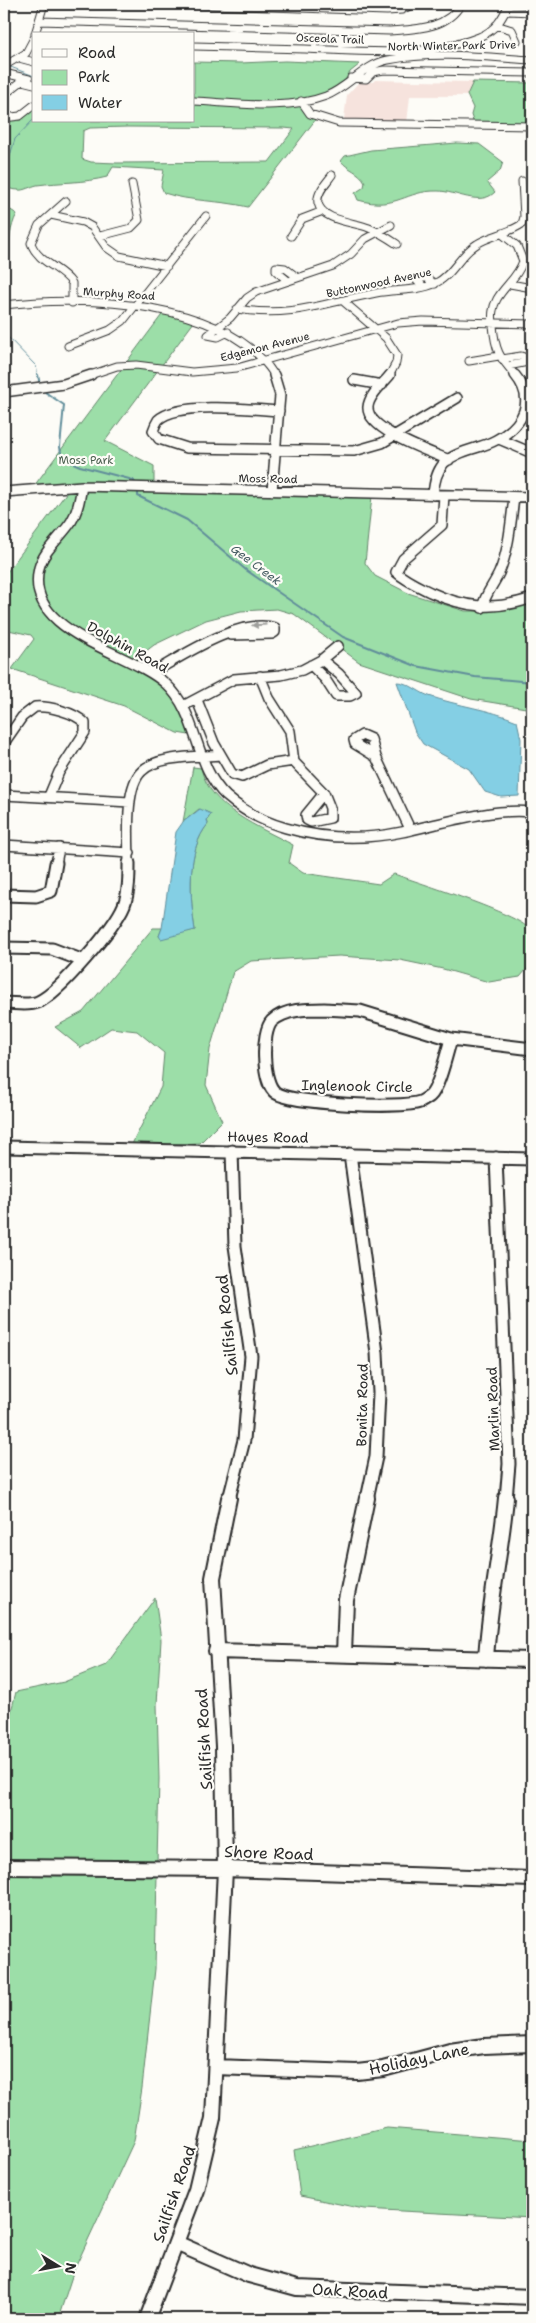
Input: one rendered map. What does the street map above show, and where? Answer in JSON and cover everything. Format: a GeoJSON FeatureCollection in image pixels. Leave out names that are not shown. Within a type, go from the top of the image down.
{"type":"FeatureCollection","features":[{"type":"Feature","properties":{"kind":"street"},"geometry":{"type":"LineString","coordinates":[[36,32],[44,4]]}},
{"type":"Feature","properties":{"kind":"street"},"geometry":{"type":"LineString","coordinates":[[182,4],[191,6],[386,11],[402,10],[412,4]]}},
{"type":"Feature","properties":{"kind":"street"},"geometry":{"type":"LineString","coordinates":[[39,21],[390,31],[423,27],[443,21],[455,13],[460,4]]}},
{"type":"Feature","properties":{"kind":"street"},"geometry":{"type":"LineString","coordinates":[[508,4],[508,11],[532,12]]}},
{"type":"Feature","properties":{"kind":"street","name":"Osceola Trail"},"geometry":{"type":"LineString","coordinates":[[195,46],[387,51],[416,50],[464,41],[496,25],[508,11]]}},
{"type":"Feature","properties":{"kind":"street"},"geometry":{"type":"LineString","coordinates":[[496,25],[512,30],[516,41]]}},
{"type":"Feature","properties":{"kind":"street"},"geometry":{"type":"LineString","coordinates":[[5,65],[19,58],[30,49],[32,43]]}},
{"type":"Feature","properties":{"kind":"street","name":"North Winter Park Drive"},"geometry":{"type":"LineString","coordinates":[[350,78],[352,73],[359,67],[390,56],[532,55]]}},
{"type":"Feature","properties":{"kind":"street"},"geometry":{"type":"LineString","coordinates":[[19,58],[32,61]]}},
{"type":"Feature","properties":{"kind":"street","name":"North Winter Park Drive"},"geometry":{"type":"LineString","coordinates":[[195,101],[301,101],[337,91],[350,78],[373,63],[399,58],[532,60]]}},
{"type":"Feature","properties":{"kind":"street"},"geometry":{"type":"LineString","coordinates":[[350,78],[366,78],[373,72],[384,70],[532,73]]}},
{"type":"Feature","properties":{"kind":"street"},"geometry":{"type":"LineString","coordinates":[[4,73],[32,81]]}},
{"type":"Feature","properties":{"kind":"street"},"geometry":{"type":"LineString","coordinates":[[4,95],[22,81],[32,82]]}},
{"type":"Feature","properties":{"kind":"street"},"geometry":{"type":"LineString","coordinates":[[301,101],[310,114],[317,118],[339,123],[532,126]]}},
{"type":"Feature","properties":{"kind":"street"},"geometry":{"type":"LineString","coordinates":[[4,118],[16,119],[32,107]]}},
{"type":"Feature","properties":{"kind":"street"},"geometry":{"type":"LineString","coordinates":[[332,175],[318,198],[318,205],[323,211],[376,232],[397,244]]}},
{"type":"Feature","properties":{"kind":"street","name":"Buttonwood Avenue"},"geometry":{"type":"LineString","coordinates":[[237,310],[267,315],[284,314],[377,293],[435,284],[448,274],[473,247],[519,227],[524,222],[522,181]]}},
{"type":"Feature","properties":{"kind":"street"},"geometry":{"type":"LineString","coordinates":[[100,236],[123,231],[136,225],[139,220],[132,184]]}},
{"type":"Feature","properties":{"kind":"street"},"geometry":{"type":"LineString","coordinates":[[66,201],[37,228],[32,242],[34,251],[71,281],[74,291],[72,303]]}},
{"type":"Feature","properties":{"kind":"street"},"geometry":{"type":"LineString","coordinates":[[291,236],[302,219],[323,211]]}},
{"type":"Feature","properties":{"kind":"street"},"geometry":{"type":"LineString","coordinates":[[51,215],[83,222],[92,227],[106,247],[119,256],[167,266]]}},
{"type":"Feature","properties":{"kind":"street"},"geometry":{"type":"LineString","coordinates":[[68,346],[110,330],[123,321],[206,216]]}},
{"type":"Feature","properties":{"kind":"street"},"geometry":{"type":"LineString","coordinates":[[228,332],[218,337],[208,335],[237,310],[247,298],[256,292],[339,263],[365,239],[391,225]]}},
{"type":"Feature","properties":{"kind":"street"},"geometry":{"type":"LineString","coordinates":[[433,495],[435,475],[449,460],[498,439],[525,411],[530,399],[527,386],[500,358],[494,345],[493,307],[522,267],[523,256],[517,246],[502,234]]}},
{"type":"Feature","properties":{"kind":"street"},"geometry":{"type":"LineString","coordinates":[[287,280],[276,271],[276,267],[285,268],[297,277]]}},
{"type":"Feature","properties":{"kind":"street"},"geometry":{"type":"LineString","coordinates":[[424,287],[417,281],[418,278],[427,278],[435,284]]}},
{"type":"Feature","properties":{"kind":"street"},"geometry":{"type":"LineString","coordinates":[[510,284],[532,288]]}},
{"type":"Feature","properties":{"kind":"street"},"geometry":{"type":"LineString","coordinates":[[343,301],[376,329],[393,346],[397,355],[393,371],[370,401],[367,410],[371,420],[376,425],[395,435],[449,460]]}},
{"type":"Feature","properties":{"kind":"street","name":"Murphy Road"},"geometry":{"type":"LineString","coordinates":[[4,305],[137,304],[169,310],[228,332],[263,361],[279,383],[272,490]]}},
{"type":"Feature","properties":{"kind":"street","name":"Edgemon Avenue"},"geometry":{"type":"LineString","coordinates":[[4,392],[64,384],[118,366],[136,365],[178,371],[237,368],[376,329],[415,322],[532,324]]}},
{"type":"Feature","properties":{"kind":"street"},"geometry":{"type":"LineString","coordinates":[[469,361],[521,356],[530,359],[528,362],[508,366]]}},
{"type":"Feature","properties":{"kind":"street"},"geometry":{"type":"LineString","coordinates":[[354,380],[382,385]]}},
{"type":"Feature","properties":{"kind":"street"},"geometry":{"type":"LineString","coordinates":[[278,411],[182,409],[161,416],[153,426],[153,431],[159,440],[176,446],[354,451],[372,447],[457,398]]}},
{"type":"Feature","properties":{"kind":"street"},"geometry":{"type":"LineString","coordinates":[[498,439],[532,453]]}},
{"type":"Feature","properties":{"kind":"street","name":"Moss Road"},"geometry":{"type":"LineString","coordinates":[[4,492],[82,486],[532,497]]}},
{"type":"Feature","properties":{"kind":"street","name":"Dolphin Road"},"geometry":{"type":"LineString","coordinates":[[82,486],[79,504],[70,523],[40,564],[37,578],[40,597],[51,615],[66,628],[152,673],[172,689],[183,706],[201,757],[211,778],[228,797],[249,812],[278,825],[313,834],[343,837],[377,836],[486,813],[532,812]]}},
{"type":"Feature","properties":{"kind":"street"},"geometry":{"type":"LineString","coordinates":[[444,495],[442,524],[408,554],[397,567],[396,572],[405,579],[454,603],[482,608],[503,606],[532,598]]}},
{"type":"Feature","properties":{"kind":"street"},"geometry":{"type":"LineString","coordinates":[[482,608],[485,596],[499,573],[509,535],[514,497]]}},
{"type":"Feature","properties":{"kind":"street"},"geometry":{"type":"LineString","coordinates":[[152,673],[198,647],[231,634]]}},
{"type":"Feature","properties":{"kind":"street"},"geometry":{"type":"LineString","coordinates":[[183,706],[233,679],[288,674],[322,660],[338,646]]}},
{"type":"Feature","properties":{"kind":"street"},"geometry":{"type":"LineString","coordinates":[[311,665],[326,679],[336,696],[356,694],[339,674],[322,660]]}},
{"type":"Feature","properties":{"kind":"street"},"geometry":{"type":"LineString","coordinates":[[260,676],[265,693],[290,731],[294,761],[325,792]]}},
{"type":"Feature","properties":{"kind":"street"},"geometry":{"type":"LineString","coordinates":[[197,700],[220,755],[231,774],[238,777],[245,776],[267,766],[294,761]]}},
{"type":"Feature","properties":{"kind":"street"},"geometry":{"type":"LineString","coordinates":[[4,743],[26,710],[34,706],[46,706],[81,719],[86,723],[85,732],[58,772],[49,796]]}},
{"type":"Feature","properties":{"kind":"street"},"geometry":{"type":"LineString","coordinates":[[4,1003],[29,1004],[50,996],[114,921],[125,902],[130,853],[130,802],[133,781],[142,770],[170,761],[220,755]]}},
{"type":"Feature","properties":{"kind":"street"},"geometry":{"type":"LineString","coordinates":[[376,758],[410,830]]}},
{"type":"Feature","properties":{"kind":"street"},"geometry":{"type":"LineString","coordinates":[[4,795],[130,802]]}},
{"type":"Feature","properties":{"kind":"street"},"geometry":{"type":"LineString","coordinates":[[4,845],[130,853]]}},
{"type":"Feature","properties":{"kind":"street"},"geometry":{"type":"LineString","coordinates":[[4,895],[36,896],[51,891],[59,848]]}},
{"type":"Feature","properties":{"kind":"street"},"geometry":{"type":"LineString","coordinates":[[4,948],[52,949],[81,960]]}},
{"type":"Feature","properties":{"kind":"street","name":"Inglenook Circle"},"geometry":{"type":"LineString","coordinates":[[451,1039],[435,1088],[431,1095],[420,1102],[303,1101],[280,1096],[269,1086],[266,1079],[266,1030],[270,1022],[278,1016],[317,1009],[344,1008],[451,1039],[532,1049]]}},
{"type":"Feature","properties":{"kind":"street","name":"Hayes Road"},"geometry":{"type":"LineString","coordinates":[[4,1147],[532,1158]]}},
{"type":"Feature","properties":{"kind":"street","name":"Sailfish Road"},"geometry":{"type":"LineString","coordinates":[[147,2319],[151,2304],[200,2181],[208,2153],[214,2118],[226,1869],[223,1746],[213,1578],[223,1520],[244,1440],[251,1356],[235,1246],[232,1151]]}},
{"type":"Feature","properties":{"kind":"street","name":"Bonita Road"},"geometry":{"type":"LineString","coordinates":[[344,1654],[346,1600],[376,1457],[379,1393],[377,1353],[350,1154]]}},
{"type":"Feature","properties":{"kind":"street","name":"Marlin Road"},"geometry":{"type":"LineString","coordinates":[[486,1659],[488,1618],[504,1531],[509,1464],[496,1158]]}},
{"type":"Feature","properties":{"kind":"street"},"geometry":{"type":"LineString","coordinates":[[216,1651],[532,1660]]}},
{"type":"Feature","properties":{"kind":"street","name":"Shore Road"},"geometry":{"type":"LineString","coordinates":[[4,1867],[226,1869],[532,1879]]}},
{"type":"Feature","properties":{"kind":"street","name":"Holiday Lane"},"geometry":{"type":"LineString","coordinates":[[216,2067],[357,2072],[383,2069],[450,2051],[484,2046],[532,2044]]}},
{"type":"Feature","properties":{"kind":"street","name":"Oak Road"},"geometry":{"type":"LineString","coordinates":[[176,2243],[227,2267],[263,2281],[297,2288],[532,2297]]}},
{"type":"Feature","properties":{"kind":"shaded area"},"geometry":{"type":"Polygon","coordinates":[[[375,80],[473,82],[467,96],[410,96],[407,123],[342,122],[347,95],[358,83],[373,82],[375,80]]]}},
{"type":"Feature","properties":{"kind":"green space"},"geometry":{"type":"Polygon","coordinates":[[[285,61],[360,64],[350,72],[343,84],[323,95],[286,101],[195,100],[195,62],[241,63],[285,61]]]}},
{"type":"Feature","properties":{"kind":"green space"},"geometry":{"type":"Polygon","coordinates":[[[473,82],[532,83],[532,125],[474,124],[471,115],[473,108],[467,95],[473,82]]]}},
{"type":"Feature","properties":{"kind":"green space"},"geometry":{"type":"Polygon","coordinates":[[[195,102],[297,103],[307,115],[316,119],[248,207],[164,193],[161,186],[164,170],[113,167],[107,177],[98,179],[37,185],[21,190],[4,189],[4,120],[18,120],[32,109],[32,122],[195,122],[195,102]],[[90,128],[83,131],[82,159],[91,162],[117,163],[269,162],[294,129],[90,128]]]}},
{"type":"Feature","properties":{"kind":"green space"},"geometry":{"type":"Polygon","coordinates":[[[457,143],[479,144],[503,162],[500,171],[487,182],[495,192],[489,196],[475,198],[438,191],[417,194],[392,202],[371,203],[358,200],[355,193],[364,187],[365,182],[360,175],[341,161],[345,156],[371,150],[457,143]]]}},
{"type":"Feature","properties":{"kind":"green space"},"geometry":{"type":"Polygon","coordinates":[[[4,208],[17,214],[4,255],[4,208]]]}},
{"type":"Feature","properties":{"kind":"green space","name":"Moss Park"},"geometry":{"type":"Polygon","coordinates":[[[164,312],[194,322],[105,441],[154,466],[154,484],[34,486],[164,312]]]}},
{"type":"Feature","properties":{"kind":"green space"},"geometry":{"type":"Polygon","coordinates":[[[70,488],[79,488],[75,505],[66,525],[41,560],[36,572],[34,585],[37,599],[47,615],[135,666],[166,689],[177,703],[189,735],[177,733],[124,706],[12,669],[34,639],[31,635],[4,629],[4,576],[70,488]]]}},
{"type":"Feature","properties":{"kind":"green space"},"geometry":{"type":"Polygon","coordinates":[[[85,488],[372,496],[365,563],[375,576],[408,593],[465,611],[495,611],[532,604],[532,709],[471,699],[359,662],[294,614],[277,609],[241,611],[206,620],[154,645],[141,655],[138,663],[81,634],[54,614],[40,586],[44,564],[85,488]]]}},
{"type":"Feature","properties":{"kind":"green space"},"geometry":{"type":"Polygon","coordinates":[[[193,767],[201,768],[206,782],[225,806],[252,824],[293,845],[289,863],[303,873],[379,884],[394,874],[488,907],[521,923],[529,929],[533,941],[532,963],[520,977],[489,982],[443,969],[400,960],[339,956],[251,961],[233,972],[210,1049],[206,1085],[222,1121],[200,1143],[131,1146],[161,1087],[164,1053],[137,1031],[111,1028],[81,1048],[55,1027],[83,1012],[153,928],[162,928],[159,936],[195,930],[191,875],[196,847],[211,814],[199,809],[183,822],[193,767]]]}},
{"type":"Feature","properties":{"kind":"green space"},"geometry":{"type":"Polygon","coordinates":[[[155,1598],[161,1640],[157,1704],[159,1779],[157,1863],[4,1862],[4,1739],[16,1692],[64,1682],[106,1665],[155,1598]]]}},
{"type":"Feature","properties":{"kind":"green space"},"geometry":{"type":"Polygon","coordinates":[[[4,1872],[157,1874],[155,1969],[142,2088],[134,2141],[74,2270],[58,2319],[4,2319],[4,1872]]]}},
{"type":"Feature","properties":{"kind":"green space"},"geometry":{"type":"Polygon","coordinates":[[[387,2128],[532,2140],[532,2218],[364,2209],[300,2196],[294,2150],[387,2128]]]}},
{"type":"Feature","properties":{"kind":"water"},"geometry":{"type":"Polygon","coordinates":[[[397,682],[429,696],[496,713],[517,721],[521,739],[519,796],[501,797],[485,792],[469,769],[423,744],[415,732],[397,682]]]}},
{"type":"Feature","properties":{"kind":"water"},"geometry":{"type":"Polygon","coordinates":[[[200,809],[211,814],[196,847],[191,875],[195,930],[161,939],[159,936],[162,928],[176,832],[183,822],[200,809]]]}},
{"type":"Feature","properties":{"kind":"waterway","name":"Gee Creek"},"geometry":{"type":"LineString","coordinates":[[4,12],[6,4]]}},
{"type":"Feature","properties":{"kind":"waterway","name":"Gee Creek"},"geometry":{"type":"LineString","coordinates":[[8,66],[32,75]]}},
{"type":"Feature","properties":{"kind":"waterway","name":"Gee Creek"},"geometry":{"type":"LineString","coordinates":[[4,176],[15,139],[32,121]]}},
{"type":"Feature","properties":{"kind":"waterway","name":"Gee Creek"},"geometry":{"type":"LineString","coordinates":[[4,333],[36,366],[38,376]]}},
{"type":"Feature","properties":{"kind":"waterway","name":"Gee Creek"},"geometry":{"type":"LineString","coordinates":[[38,375],[40,385]]}},
{"type":"Feature","properties":{"kind":"waterway","name":"Gee Creek"},"geometry":{"type":"LineString","coordinates":[[42,390],[64,405],[60,447],[62,458],[80,466],[133,480],[138,486],[138,496],[187,520],[246,570],[343,637],[416,666],[475,677],[532,682]]}}]}
